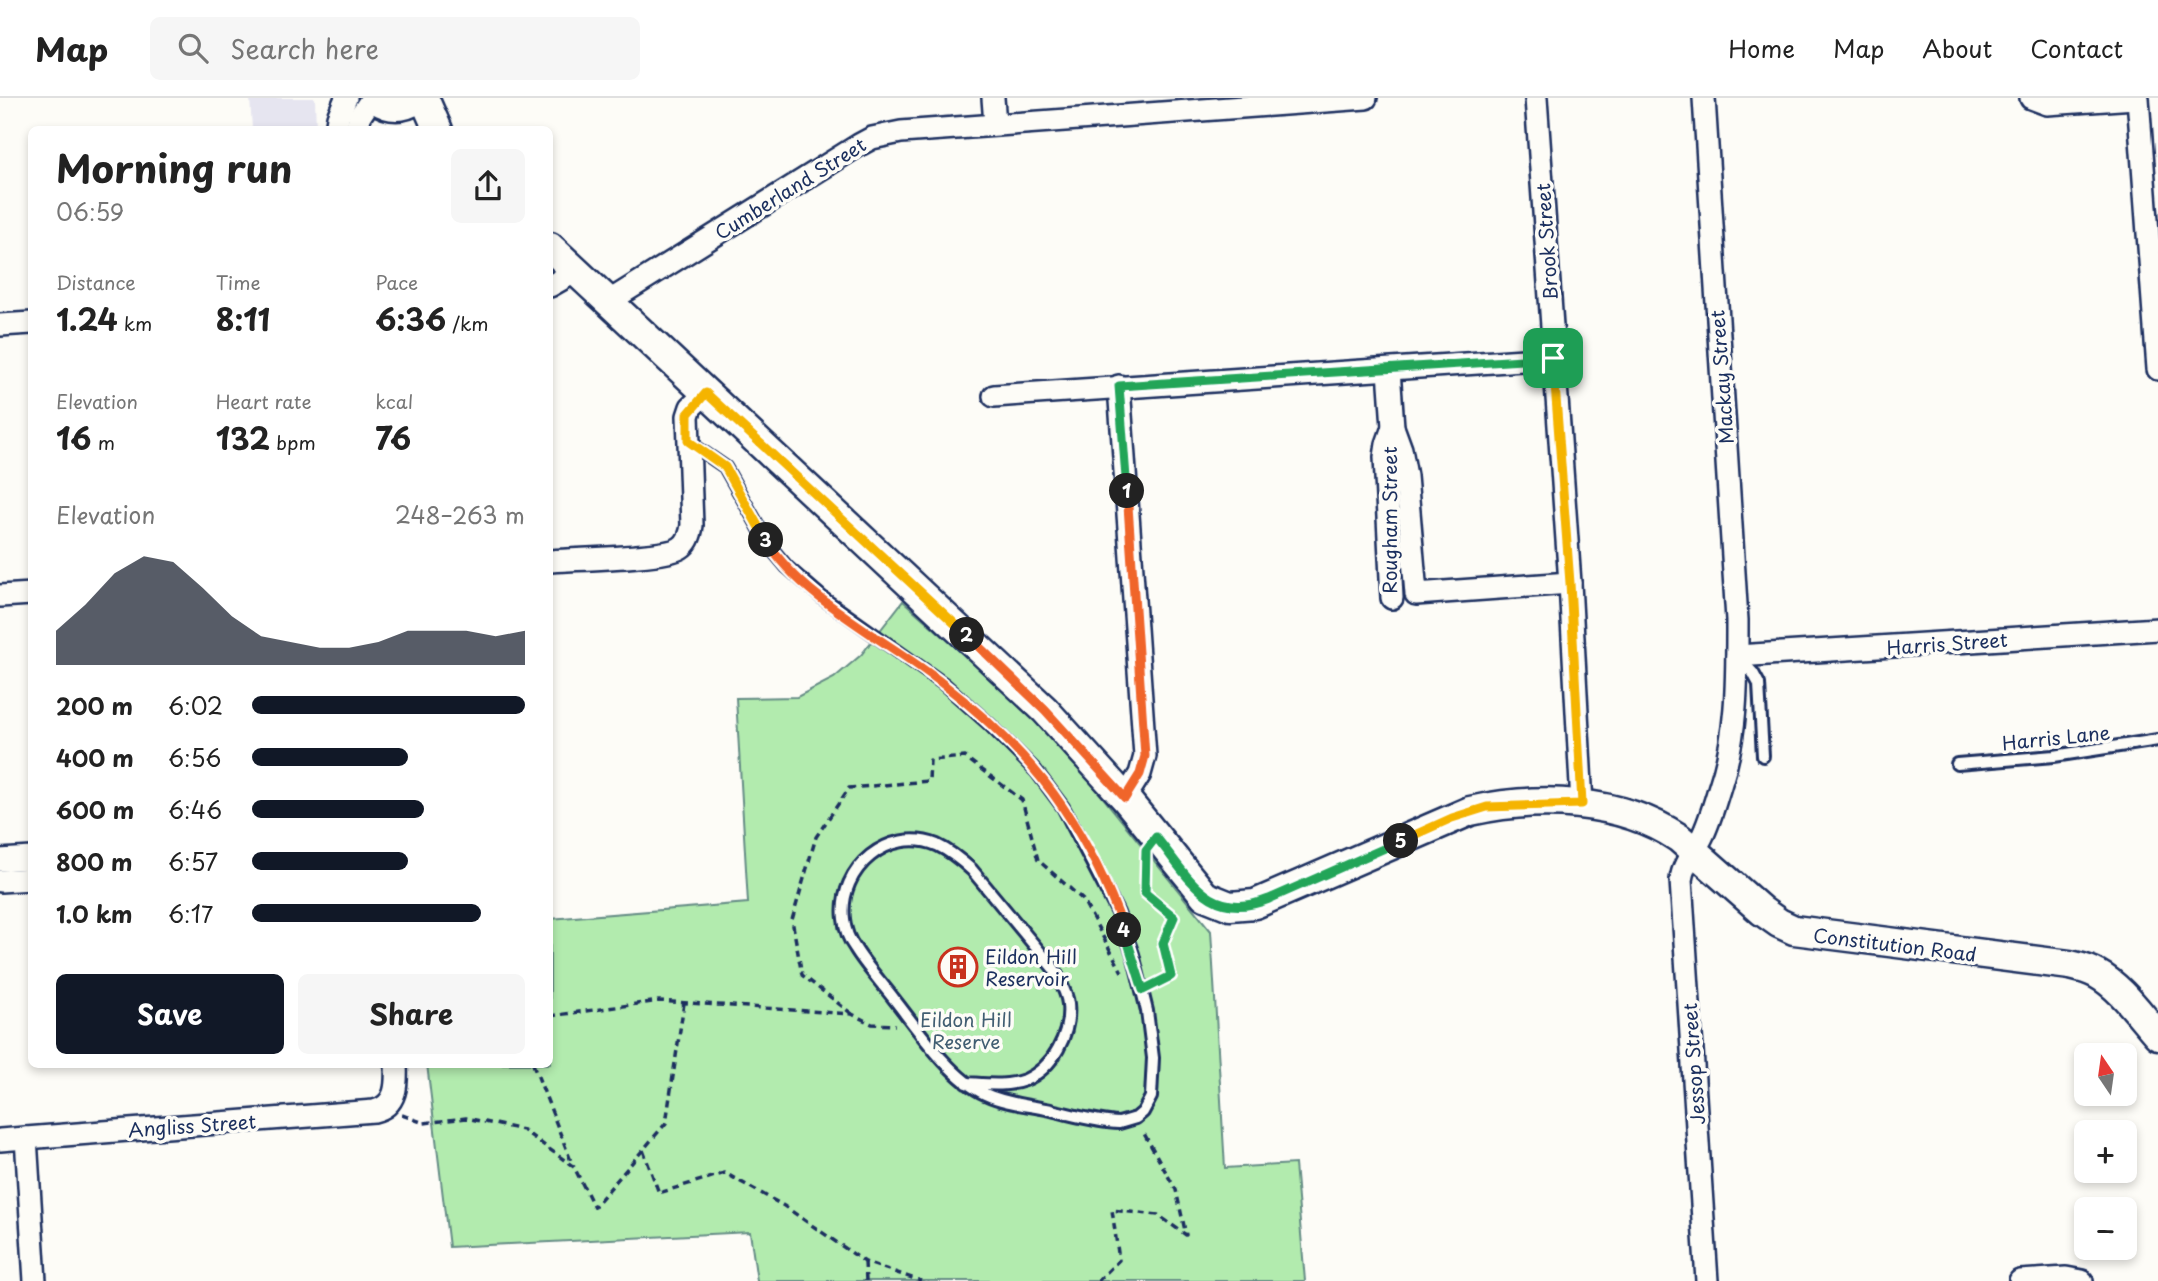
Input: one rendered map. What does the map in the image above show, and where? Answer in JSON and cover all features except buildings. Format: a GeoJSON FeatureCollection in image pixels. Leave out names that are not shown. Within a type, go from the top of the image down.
{"type":"FeatureCollection","features":[{"type":"Feature","properties":{"kind":"street"},"geometry":{"type":"LineString","coordinates":[[337,126],[346,98]]}},
{"type":"Feature","properties":{"kind":"street"},"geometry":{"type":"LineString","coordinates":[[357,126],[360,116],[372,98]]}},
{"type":"Feature","properties":{"kind":"street"},"geometry":{"type":"LineString","coordinates":[[993,98],[995,124]]}},
{"type":"Feature","properties":{"kind":"street","name":"Cumberland Street"},"geometry":{"type":"LineString","coordinates":[[608,302],[872,138],[901,132],[1263,102],[1366,98]]}},
{"type":"Feature","properties":{"kind":"street","name":"Brook Street"},"geometry":{"type":"LineString","coordinates":[[1536,98],[1570,583],[1582,804]]}},
{"type":"Feature","properties":{"kind":"street","name":"Mackay Street"},"geometry":{"type":"LineString","coordinates":[[1694,851],[1703,836],[1729,756],[1734,726],[1737,656],[1704,98]]}},
{"type":"Feature","properties":{"kind":"street"},"geometry":{"type":"LineString","coordinates":[[2031,98],[2047,104],[2137,98],[2158,369]]}},
{"type":"Feature","properties":{"kind":"street"},"geometry":{"type":"LineString","coordinates":[[408,105],[433,126]]}},
{"type":"Feature","properties":{"kind":"street","name":"Constitution Road"},"geometry":{"type":"LineString","coordinates":[[553,250],[1045,710],[1125,798],[1205,895],[1230,906],[1255,905],[1470,811],[1504,806],[1582,804],[1620,811],[1653,823],[1679,838],[1762,911],[1794,930],[2070,965],[2099,975],[2121,994],[2158,1035]]}},
{"type":"Feature","properties":{"kind":"street"},"geometry":{"type":"LineString","coordinates":[[553,284],[573,269]]}},
{"type":"Feature","properties":{"kind":"street"},"geometry":{"type":"LineString","coordinates":[[0,325],[28,323]]}},
{"type":"Feature","properties":{"kind":"street"},"geometry":{"type":"LineString","coordinates":[[993,396],[1553,358]]}},
{"type":"Feature","properties":{"kind":"street","name":"Rougham Street"},"geometry":{"type":"LineString","coordinates":[[1389,370],[1393,428],[1385,457],[1401,602],[1570,583]]}},
{"type":"Feature","properties":{"kind":"street"},"geometry":{"type":"LineString","coordinates":[[1119,386],[1145,756],[1140,774],[1125,798]]}},
{"type":"Feature","properties":{"kind":"street"},"geometry":{"type":"LineString","coordinates":[[553,561],[665,553],[683,545],[691,533],[692,525],[688,414],[706,393]]}},
{"type":"Feature","properties":{"kind":"street"},"geometry":{"type":"LineString","coordinates":[[0,596],[28,594]]}},
{"type":"Feature","properties":{"kind":"street","name":"Harris Street"},"geometry":{"type":"LineString","coordinates":[[1737,656],[2158,629]]}},
{"type":"Feature","properties":{"kind":"street","name":"Jessop Street"},"geometry":{"type":"LineString","coordinates":[[1694,851],[1683,870],[1681,885],[1707,1281]]}},
{"type":"Feature","properties":{"kind":"street"},"geometry":{"type":"LineString","coordinates":[[0,860],[28,858]]}},
{"type":"Feature","properties":{"kind":"street"},"geometry":{"type":"LineString","coordinates":[[0,881],[28,879]]}},
{"type":"Feature","properties":{"kind":"street","name":"Angliss Street"},"geometry":{"type":"LineString","coordinates":[[0,1140],[345,1114],[384,1108],[395,1092],[396,1068]]}},
{"type":"Feature","properties":{"kind":"street"},"geometry":{"type":"LineString","coordinates":[[26,1138],[36,1281]]}},
{"type":"Feature","properties":{"kind":"street"},"geometry":{"type":"LineString","coordinates":[[2020,1281],[2066,1278],[2082,1281]]}},
{"type":"Feature","properties":{"kind":"lane"},"geometry":{"type":"LineString","coordinates":[[688,441],[725,467],[770,547],[787,567],[824,599],[944,684],[1036,771],[1063,807],[1118,914],[1143,990],[1153,1058],[1153,1083],[1147,1106],[1136,1118],[1119,1123],[1023,1104],[985,1094],[966,1083],[927,1042],[854,947],[844,919],[847,885],[856,868],[879,849],[900,842],[919,841],[936,845],[956,856],[972,870],[1054,969],[1063,986],[1068,1003],[1066,1023],[1055,1055],[1025,1080],[997,1085],[966,1083]]}},
{"type":"Feature","properties":{"kind":"lane"},"geometry":{"type":"LineString","coordinates":[[1737,656],[1759,684],[1763,756]]}},
{"type":"Feature","properties":{"kind":"lane","name":"Harris Lane"},"geometry":{"type":"LineString","coordinates":[[1957,764],[2054,756],[2158,740]]}},
{"type":"Feature","properties":{"kind":"lane"},"geometry":{"type":"LineString","coordinates":[[1023,1104],[1025,1080]]}},
{"type":"Feature","properties":{"kind":"path"},"geometry":{"type":"LineString","coordinates":[[915,1025],[872,1024],[852,1014],[802,975],[792,920],[816,837],[849,788],[929,781],[930,760],[965,757],[1022,800],[1038,860],[1083,900],[1128,982],[1143,990],[1171,976],[1163,943],[1174,917],[1145,893],[1146,850],[1156,837]]}},
{"type":"Feature","properties":{"kind":"path"},"geometry":{"type":"LineString","coordinates":[[553,1016],[659,1001],[852,1014]]}},
{"type":"Feature","properties":{"kind":"path"},"geometry":{"type":"LineString","coordinates":[[535,1068],[574,1167],[594,1207],[666,1123],[684,1003]]}},
{"type":"Feature","properties":{"kind":"path"},"geometry":{"type":"LineString","coordinates":[[424,1123],[466,1118],[523,1130],[574,1167]]}},
{"type":"Feature","properties":{"kind":"path"},"geometry":{"type":"LineString","coordinates":[[1098,1281],[1119,1259],[1112,1210],[1158,1215],[1186,1235],[1176,1191],[1136,1118]]}},
{"type":"Feature","properties":{"kind":"path"},"geometry":{"type":"LineString","coordinates":[[643,1150],[659,1193],[725,1173],[784,1206],[865,1262],[921,1281]]}},
{"type":"Feature","properties":{"kind":"path"},"geometry":{"type":"LineString","coordinates":[[865,1262],[866,1281]]}},
{"type":"Feature","properties":{"kind":"shaded area"},"geometry":{"type":"Polygon","coordinates":[[[250,98],[315,98],[316,126],[252,126],[250,98]]]}},
{"type":"Feature","properties":{"kind":"green space","name":"Eildon Hill Reserve"},"geometry":{"type":"Polygon","coordinates":[[[903,601],[1045,726],[1211,931],[1225,1168],[1295,1164],[1305,1281],[757,1281],[750,1232],[449,1247],[427,1068],[553,1068],[553,919],[748,903],[736,698],[797,697],[834,678],[861,655],[903,601]]]}},
{"type":"Feature","properties":{"kind":"place","name":"Eildon Hill Reservoir"},"geometry":{"type":"Point","coordinates":[958,967]}},
{"type":"Feature","properties":{"kind":"route"},"geometry":{"type":"LineString","coordinates":[[1553,358],[1570,583],[1582,804],[1487,807],[1470,811],[1255,905],[1238,907],[1217,902],[1205,895],[1156,837],[1146,850],[1145,893],[1174,917],[1163,943],[1171,976],[1143,990],[1118,914],[1063,807],[1036,771],[944,684],[824,599],[787,567],[770,547],[723,464],[688,441],[688,414],[691,407],[706,393],[1045,710],[1125,798],[1140,774],[1145,756],[1119,386],[1553,358]]}}]}
